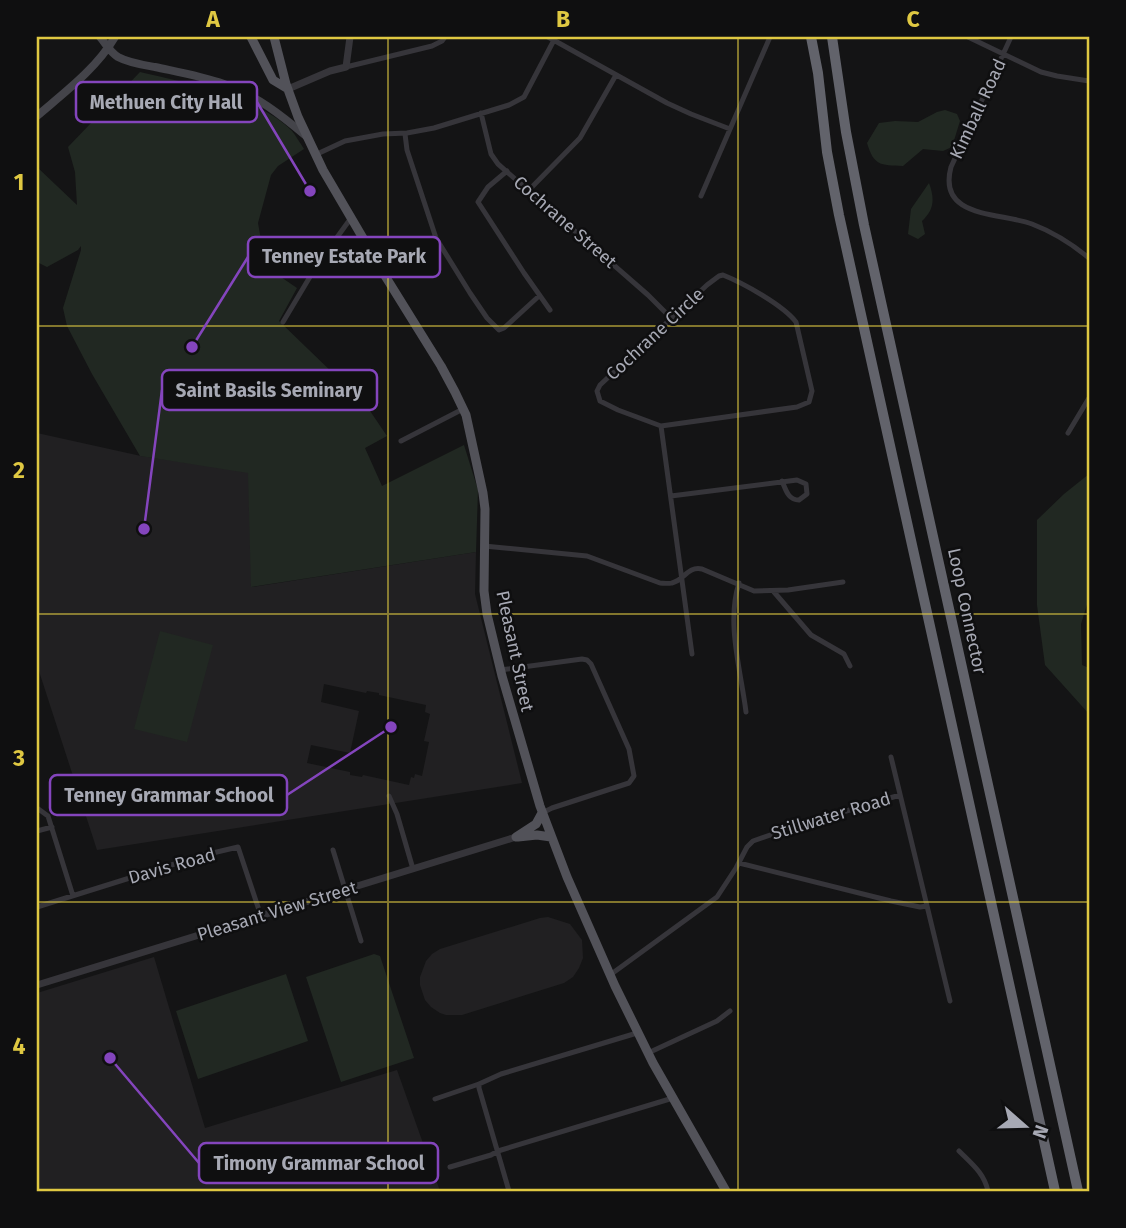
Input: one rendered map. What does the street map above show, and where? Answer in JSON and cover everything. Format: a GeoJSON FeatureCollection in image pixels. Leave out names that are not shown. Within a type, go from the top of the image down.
{"type":"FeatureCollection","features":[{"type":"Feature","properties":{"kind":"highway"},"geometry":{"type":"LineString","coordinates":[[811,37],[839,215],[1055,1191]]}},
{"type":"Feature","properties":{"kind":"highway","name":"Loop Connector"},"geometry":{"type":"LineString","coordinates":[[834,37],[838,84],[864,225],[1078,1191]]}},
{"type":"Feature","properties":{"kind":"main road"},"geometry":{"type":"LineString","coordinates":[[100,37],[119,57],[197,75],[257,99],[306,136]]}},
{"type":"Feature","properties":{"kind":"main road"},"geometry":{"type":"LineString","coordinates":[[37,116],[91,68],[114,37]]}},
{"type":"Feature","properties":{"kind":"main road"},"geometry":{"type":"LineString","coordinates":[[251,37],[273,80],[288,89]]}},
{"type":"Feature","properties":{"kind":"main road","name":"Pleasant Street"},"geometry":{"type":"LineString","coordinates":[[274,37],[288,89],[315,155],[441,366],[463,409],[483,493],[487,614],[523,754],[542,813],[637,1033],[726,1191]]}},
{"type":"Feature","properties":{"kind":"main road"},"geometry":{"type":"LineString","coordinates":[[516,837],[536,824],[542,813]]}},
{"type":"Feature","properties":{"kind":"main road"},"geometry":{"type":"LineString","coordinates":[[516,837],[551,836]]}},
{"type":"Feature","properties":{"kind":"street"},"geometry":{"type":"LineString","coordinates":[[346,67],[350,37]]}},
{"type":"Feature","properties":{"kind":"street"},"geometry":{"type":"LineString","coordinates":[[288,89],[330,71],[432,46],[445,37]]}},
{"type":"Feature","properties":{"kind":"street"},"geometry":{"type":"LineString","coordinates":[[701,196],[770,37]]}},
{"type":"Feature","properties":{"kind":"street"},"geometry":{"type":"LineString","coordinates":[[968,37],[1041,72],[1089,81]]}},
{"type":"Feature","properties":{"kind":"street","name":"Kimball Road"},"geometry":{"type":"LineString","coordinates":[[1011,37],[951,167],[948,185],[950,192],[961,205],[1034,225],[1064,240],[1089,258]]}},
{"type":"Feature","properties":{"kind":"street"},"geometry":{"type":"LineString","coordinates":[[315,155],[345,141],[434,128],[509,105],[524,97],[551,38],[691,114],[730,129]]}},
{"type":"Feature","properties":{"kind":"street"},"geometry":{"type":"LineString","coordinates":[[529,190],[580,138],[616,75]]}},
{"type":"Feature","properties":{"kind":"street","name":"Cochrane Street"},"geometry":{"type":"LineString","coordinates":[[481,113],[491,154],[671,318]]}},
{"type":"Feature","properties":{"kind":"street"},"geometry":{"type":"LineString","coordinates":[[405,134],[407,150],[436,238],[487,318],[499,330],[505,328],[539,296]]}},
{"type":"Feature","properties":{"kind":"street"},"geometry":{"type":"LineString","coordinates":[[507,171],[488,187],[478,202],[550,310]]}},
{"type":"Feature","properties":{"kind":"street"},"geometry":{"type":"LineString","coordinates":[[283,322],[317,265],[351,218]]}},
{"type":"Feature","properties":{"kind":"street","name":"Cochrane Circle"},"geometry":{"type":"LineString","coordinates":[[719,276],[731,279],[792,316],[796,322],[812,391],[809,402],[797,407],[661,426],[600,401],[597,391],[600,385],[671,318],[719,276]]}},
{"type":"Feature","properties":{"kind":"street"},"geometry":{"type":"LineString","coordinates":[[1068,433],[1089,398]]}},
{"type":"Feature","properties":{"kind":"street"},"geometry":{"type":"LineString","coordinates":[[401,441],[463,409]]}},
{"type":"Feature","properties":{"kind":"street"},"geometry":{"type":"LineString","coordinates":[[661,426],[692,654]]}},
{"type":"Feature","properties":{"kind":"street"},"geometry":{"type":"LineString","coordinates":[[671,496],[782,481],[800,480],[807,487],[807,494],[799,500],[792,499],[782,481]]}},
{"type":"Feature","properties":{"kind":"street"},"geometry":{"type":"LineString","coordinates":[[484,546],[587,556],[660,583],[672,584],[696,567],[754,591],[774,592],[843,582]]}},
{"type":"Feature","properties":{"kind":"street"},"geometry":{"type":"LineString","coordinates":[[739,583],[734,601],[734,625],[747,712]]}},
{"type":"Feature","properties":{"kind":"street"},"geometry":{"type":"LineString","coordinates":[[774,592],[811,635],[844,654],[850,666]]}},
{"type":"Feature","properties":{"kind":"street"},"geometry":{"type":"LineString","coordinates":[[500,670],[587,660],[629,749],[634,776],[629,783],[542,813]]}},
{"type":"Feature","properties":{"kind":"street"},"geometry":{"type":"LineString","coordinates":[[891,757],[950,1001]]}},
{"type":"Feature","properties":{"kind":"street","name":"Stillwater Road"},"geometry":{"type":"LineString","coordinates":[[610,975],[717,897],[752,841],[900,795]]}},
{"type":"Feature","properties":{"kind":"street"},"geometry":{"type":"LineString","coordinates":[[390,796],[413,869]]}},
{"type":"Feature","properties":{"kind":"street"},"geometry":{"type":"LineString","coordinates":[[37,807],[48,816],[73,895]]}},
{"type":"Feature","properties":{"kind":"street"},"geometry":{"type":"LineString","coordinates":[[37,831],[51,827]]}},
{"type":"Feature","properties":{"kind":"street","name":"Pleasant View Street"},"geometry":{"type":"LineString","coordinates":[[37,985],[516,837]]}},
{"type":"Feature","properties":{"kind":"street","name":"Davis Road"},"geometry":{"type":"LineString","coordinates":[[37,907],[200,856],[238,847],[261,916]]}},
{"type":"Feature","properties":{"kind":"street"},"geometry":{"type":"LineString","coordinates":[[333,850],[361,941]]}},
{"type":"Feature","properties":{"kind":"street"},"geometry":{"type":"LineString","coordinates":[[739,863],[891,901],[927,906]]}},
{"type":"Feature","properties":{"kind":"street"},"geometry":{"type":"LineString","coordinates":[[648,1053],[717,1021],[730,1011]]}},
{"type":"Feature","properties":{"kind":"street"},"geometry":{"type":"LineString","coordinates":[[435,1099],[501,1074],[637,1033]]}},
{"type":"Feature","properties":{"kind":"street"},"geometry":{"type":"LineString","coordinates":[[479,1084],[509,1191]]}},
{"type":"Feature","properties":{"kind":"street"},"geometry":{"type":"LineString","coordinates":[[450,1167],[673,1098]]}},
{"type":"Feature","properties":{"kind":"street"},"geometry":{"type":"LineString","coordinates":[[958,1151],[981,1173],[988,1191]]}},
{"type":"Feature","properties":{"kind":"shaded area"},"geometry":{"type":"Polygon","coordinates":[[[140,72],[199,86],[241,100],[278,119],[295,135],[304,149],[278,166],[271,175],[258,223],[264,257],[275,273],[297,288],[279,321],[366,405],[387,436],[365,448],[382,486],[464,445],[478,490],[476,552],[251,587],[248,473],[140,456],[67,326],[63,308],[81,246],[47,267],[37,262],[37,167],[77,205],[75,172],[68,147],[140,72]]]}},
{"type":"Feature","properties":{"kind":"shaded area"},"geometry":{"type":"Polygon","coordinates":[[[945,110],[957,114],[960,121],[952,147],[943,151],[923,149],[903,166],[879,163],[872,156],[867,143],[879,123],[918,122],[945,110]]]}},
{"type":"Feature","properties":{"kind":"shaded area"},"geometry":{"type":"Polygon","coordinates":[[[929,183],[932,204],[922,221],[925,234],[918,239],[908,234],[911,209],[929,183]]]}},
{"type":"Feature","properties":{"kind":"shaded area"},"geometry":{"type":"Polygon","coordinates":[[[37,433],[141,456],[252,472],[252,587],[476,552],[475,594],[522,783],[97,850],[37,665],[37,433]],[[324,684],[321,702],[359,711],[350,753],[311,745],[307,763],[350,772],[350,775],[363,775],[409,785],[415,774],[422,776],[429,742],[424,741],[430,714],[425,712],[426,705],[379,693],[324,684]]]}},
{"type":"Feature","properties":{"kind":"shaded area"},"geometry":{"type":"Polygon","coordinates":[[[1089,474],[1089,598],[1081,624],[1082,665],[1089,668],[1089,714],[1045,665],[1037,605],[1037,520],[1089,474]]]}},
{"type":"Feature","properties":{"kind":"shaded area"},"geometry":{"type":"Polygon","coordinates":[[[160,631],[213,645],[187,742],[134,729],[160,631]]]}},
{"type":"Feature","properties":{"kind":"shaded area"},"geometry":{"type":"Polygon","coordinates":[[[548,917],[570,924],[582,940],[583,958],[573,977],[564,983],[462,1015],[440,1013],[425,1000],[420,977],[432,954],[440,949],[548,917]]]}},
{"type":"Feature","properties":{"kind":"shaded area"},"geometry":{"type":"Polygon","coordinates":[[[374,954],[380,956],[414,1058],[341,1082],[306,977],[374,954]]]}},
{"type":"Feature","properties":{"kind":"shaded area"},"geometry":{"type":"Polygon","coordinates":[[[154,957],[205,1128],[397,1070],[440,1191],[37,1191],[37,993],[154,957]]]}},
{"type":"Feature","properties":{"kind":"shaded area"},"geometry":{"type":"Polygon","coordinates":[[[286,974],[308,1041],[198,1079],[176,1011],[286,974]]]}},
{"type":"Feature","properties":{"kind":"place","name":"Methuen City Hall"},"geometry":{"type":"Point","coordinates":[310,191]}},
{"type":"Feature","properties":{"kind":"place","name":"Tenney Estate Park"},"geometry":{"type":"Point","coordinates":[192,347]}},
{"type":"Feature","properties":{"kind":"place","name":"Saint Basils Seminary"},"geometry":{"type":"Point","coordinates":[144,529]}},
{"type":"Feature","properties":{"kind":"place","name":"Tenney Grammar School"},"geometry":{"type":"Point","coordinates":[391,727]}},
{"type":"Feature","properties":{"kind":"place","name":"Timony Grammar School"},"geometry":{"type":"Point","coordinates":[110,1058]}}]}
